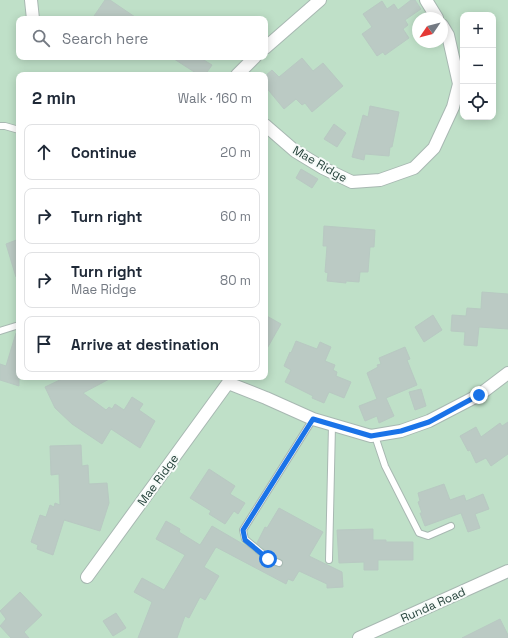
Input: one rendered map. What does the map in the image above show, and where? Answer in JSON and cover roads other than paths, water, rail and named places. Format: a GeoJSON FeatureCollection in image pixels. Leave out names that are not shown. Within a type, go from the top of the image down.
{"type":"FeatureCollection","features":[{"type":"Feature","properties":{"kind":"street"},"geometry":{"type":"LineString","coordinates":[[31,0],[34,16]]}},
{"type":"Feature","properties":{"kind":"street"},"geometry":{"type":"LineString","coordinates":[[268,45],[320,0]]}},
{"type":"Feature","properties":{"kind":"street"},"geometry":{"type":"LineString","coordinates":[[426,0],[433,12]]}},
{"type":"Feature","properties":{"kind":"street","name":"Mae Ridge"},"geometry":{"type":"LineString","coordinates":[[268,128],[295,151],[323,168],[352,182],[380,180],[414,168],[434,148],[454,107],[459,84],[448,35]]}},
{"type":"Feature","properties":{"kind":"street"},"geometry":{"type":"LineString","coordinates":[[240,72],[252,60]]}},
{"type":"Feature","properties":{"kind":"street","name":"Mae Ridge"},"geometry":{"type":"LineString","coordinates":[[87,577],[225,380],[313,419],[375,436],[401,431],[429,422],[479,395],[508,373]]}},
{"type":"Feature","properties":{"kind":"street","name":"Runda Road"},"geometry":{"type":"LineString","coordinates":[[359,638],[508,571]]}},
{"type":"Feature","properties":{"kind":"lane"},"geometry":{"type":"LineString","coordinates":[[0,126],[16,129]]}},
{"type":"Feature","properties":{"kind":"lane"},"geometry":{"type":"LineString","coordinates":[[0,331],[16,326]]}},
{"type":"Feature","properties":{"kind":"lane"},"geometry":{"type":"LineString","coordinates":[[279,563],[268,559],[245,540],[243,530],[313,419]]}},
{"type":"Feature","properties":{"kind":"lane"},"geometry":{"type":"LineString","coordinates":[[330,560],[332,425]]}},
{"type":"Feature","properties":{"kind":"lane"},"geometry":{"type":"LineString","coordinates":[[375,436],[385,466],[418,533],[428,536],[451,526]]}}]}
